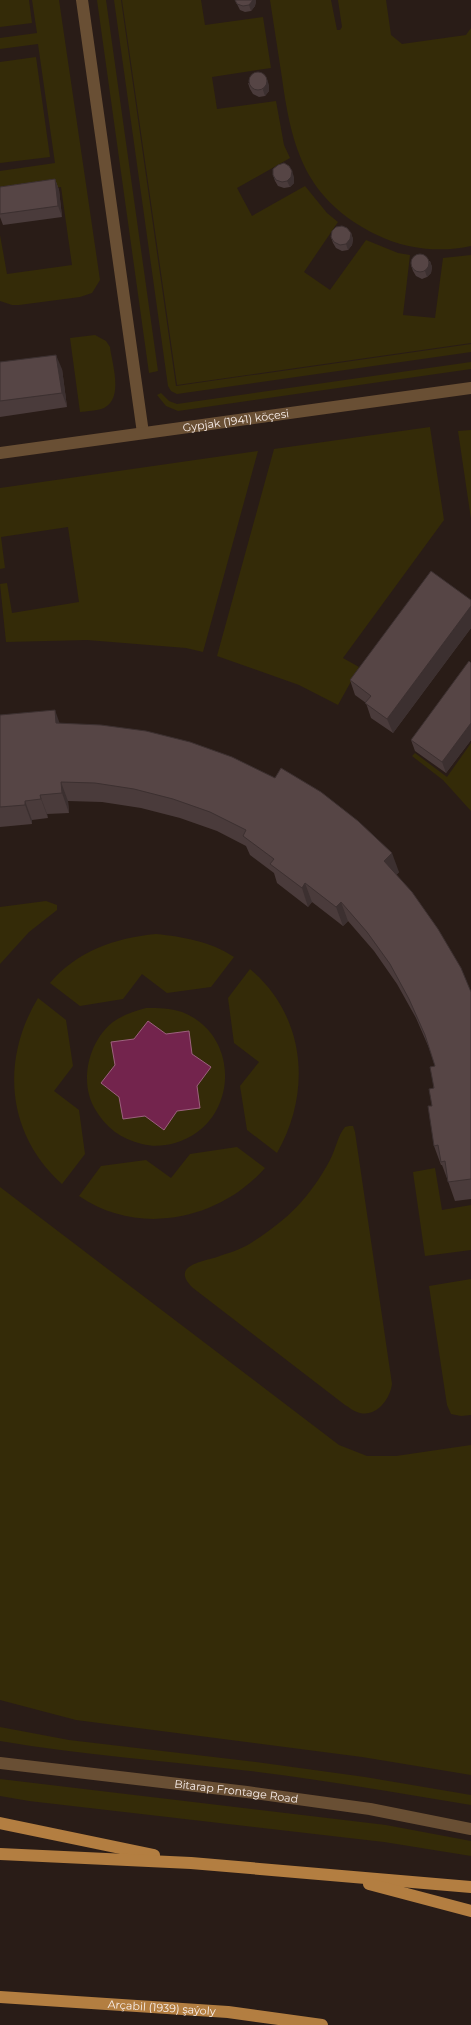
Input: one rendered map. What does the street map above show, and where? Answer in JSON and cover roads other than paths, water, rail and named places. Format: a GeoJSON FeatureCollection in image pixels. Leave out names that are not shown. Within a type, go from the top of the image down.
{"type":"FeatureCollection","features":[{"type":"Feature","properties":{"kind":"main road"},"geometry":{"type":"LineString","coordinates":[[0,1823],[191,1863]]}},
{"type":"Feature","properties":{"kind":"main road"},"geometry":{"type":"LineString","coordinates":[[0,1854],[191,1863],[471,1887]]}},
{"type":"Feature","properties":{"kind":"main road"},"geometry":{"type":"LineString","coordinates":[[337,1875],[471,1911]]}},
{"type":"Feature","properties":{"kind":"main road","name":"Arçabil (1939) şaýoly"},"geometry":{"type":"LineString","coordinates":[[0,1997],[228,2012],[322,2025]]}},
{"type":"Feature","properties":{"kind":"street"},"geometry":{"type":"LineString","coordinates":[[82,0],[143,434]]}},
{"type":"Feature","properties":{"kind":"street","name":"Gypjak (1941) köçesi"},"geometry":{"type":"LineString","coordinates":[[0,453],[471,388]]}},
{"type":"Feature","properties":{"kind":"street","name":"Bitarap Frontage Road"},"geometry":{"type":"LineString","coordinates":[[0,1763],[247,1792],[370,1809],[471,1829]]}}]}
